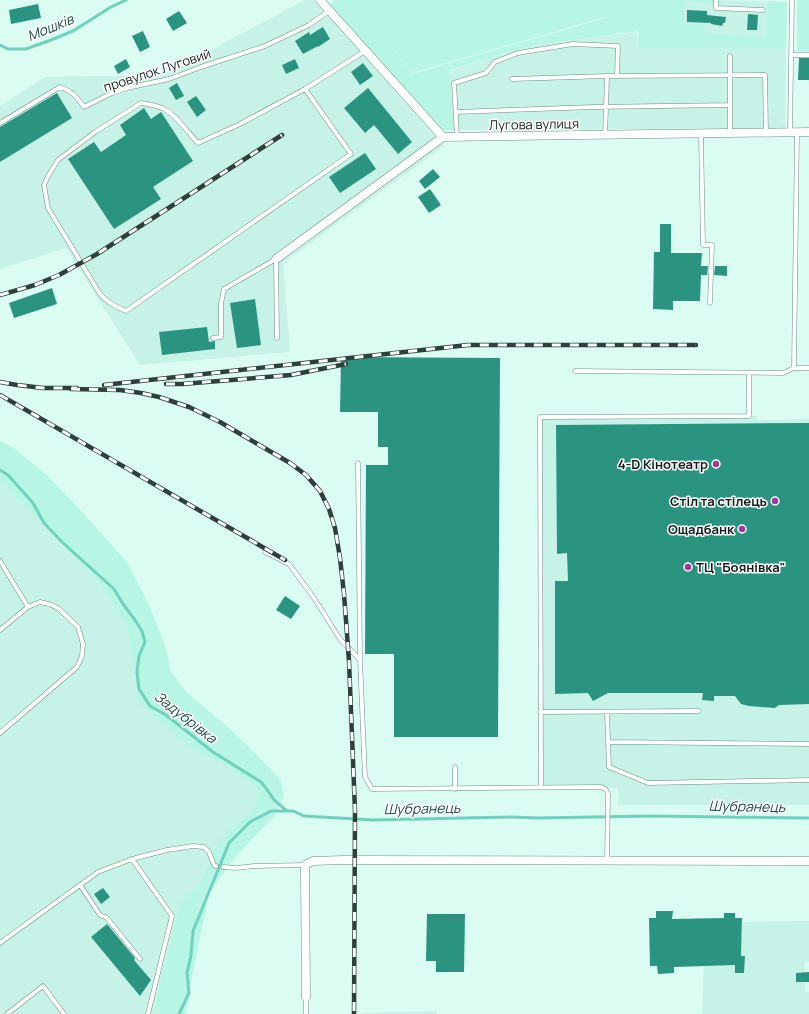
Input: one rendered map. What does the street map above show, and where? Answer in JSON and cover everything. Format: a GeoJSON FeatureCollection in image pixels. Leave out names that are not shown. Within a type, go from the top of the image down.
{"type":"FeatureCollection","features":[{"type":"Feature","properties":{"kind":"street"},"geometry":{"type":"LineString","coordinates":[[276,259],[443,137],[320,0]]}},
{"type":"Feature","properties":{"kind":"street","name":"Лугова вулиця"},"geometry":{"type":"LineString","coordinates":[[443,137],[809,132]]}},
{"type":"Feature","properties":{"kind":"street"},"geometry":{"type":"LineString","coordinates":[[306,997],[305,883],[306,865],[313,861],[809,860]]}},
{"type":"Feature","properties":{"kind":"lane"},"geometry":{"type":"LineString","coordinates":[[716,0],[716,8],[763,10]]}},
{"type":"Feature","properties":{"kind":"lane"},"geometry":{"type":"LineString","coordinates":[[792,0],[791,55],[793,133],[794,368]]}},
{"type":"Feature","properties":{"kind":"lane","name":"провулок Луговий"},"geometry":{"type":"LineString","coordinates":[[0,123],[60,87],[69,90],[76,96],[84,107],[112,93],[127,88],[169,79],[264,46],[309,25],[330,11]]}},
{"type":"Feature","properties":{"kind":"lane"},"geometry":{"type":"LineString","coordinates":[[457,137],[454,83],[486,73],[495,62],[518,53],[573,44],[618,46],[617,76]]}},
{"type":"Feature","properties":{"kind":"lane"},"geometry":{"type":"LineString","coordinates":[[305,89],[351,154],[126,311],[108,302],[100,294],[48,208],[44,186],[48,176],[58,160],[95,132],[141,103],[163,108],[170,112],[198,144],[240,124],[305,89],[366,51]]}},
{"type":"Feature","properties":{"kind":"lane"},"geometry":{"type":"LineString","coordinates":[[791,55],[809,55]]}},
{"type":"Feature","properties":{"kind":"lane"},"geometry":{"type":"LineString","coordinates":[[730,56],[730,133]]}},
{"type":"Feature","properties":{"kind":"lane"},"geometry":{"type":"LineString","coordinates":[[512,79],[607,76],[766,75],[766,133]]}},
{"type":"Feature","properties":{"kind":"lane"},"geometry":{"type":"LineString","coordinates":[[605,135],[607,76]]}},
{"type":"Feature","properties":{"kind":"lane"},"geometry":{"type":"LineString","coordinates":[[456,112],[594,107],[730,105]]}},
{"type":"Feature","properties":{"kind":"lane"},"geometry":{"type":"LineString","coordinates":[[701,134],[703,245],[712,244],[710,303]]}},
{"type":"Feature","properties":{"kind":"lane"},"geometry":{"type":"LineString","coordinates":[[213,338],[221,337],[221,303],[224,289],[276,259],[277,338]]}},
{"type":"Feature","properties":{"kind":"lane"},"geometry":{"type":"LineString","coordinates":[[575,371],[783,374],[794,368],[809,368]]}},
{"type":"Feature","properties":{"kind":"lane"},"geometry":{"type":"LineString","coordinates":[[541,787],[540,417],[749,416],[749,373]]}},
{"type":"Feature","properties":{"kind":"lane"},"geometry":{"type":"LineString","coordinates":[[358,463],[360,660],[365,777],[372,789],[601,787],[607,791],[608,802],[607,861]]}},
{"type":"Feature","properties":{"kind":"lane"},"geometry":{"type":"LineString","coordinates":[[265,552],[290,564],[340,639],[360,660]]}},
{"type":"Feature","properties":{"kind":"lane"},"geometry":{"type":"LineString","coordinates":[[0,561],[28,607]]}},
{"type":"Feature","properties":{"kind":"lane"},"geometry":{"type":"LineString","coordinates":[[0,630],[28,607],[40,602],[58,608],[78,627],[83,644],[82,656],[77,667],[0,733]]}},
{"type":"Feature","properties":{"kind":"lane"},"geometry":{"type":"LineString","coordinates":[[540,712],[699,711]]}},
{"type":"Feature","properties":{"kind":"lane"},"geometry":{"type":"LineString","coordinates":[[608,712],[609,767],[648,783],[809,780]]}},
{"type":"Feature","properties":{"kind":"lane"},"geometry":{"type":"LineString","coordinates":[[608,742],[809,744]]}},
{"type":"Feature","properties":{"kind":"lane"},"geometry":{"type":"LineString","coordinates":[[455,767],[455,789]]}},
{"type":"Feature","properties":{"kind":"lane"},"geometry":{"type":"LineString","coordinates":[[0,943],[98,872],[132,859],[167,850],[193,846],[204,847],[209,852],[214,865],[216,866]]}},
{"type":"Feature","properties":{"kind":"lane"},"geometry":{"type":"LineString","coordinates":[[132,859],[172,916],[148,1014]]}},
{"type":"Feature","properties":{"kind":"lane"},"geometry":{"type":"LineString","coordinates":[[223,867],[236,868],[254,866],[306,865]]}},
{"type":"Feature","properties":{"kind":"lane"},"geometry":{"type":"LineString","coordinates":[[80,885],[100,915],[107,918],[140,959]]}},
{"type":"Feature","properties":{"kind":"lane"},"geometry":{"type":"LineString","coordinates":[[7,1014],[43,986],[64,1014]]}},
{"type":"Feature","properties":{"kind":"lane"},"geometry":{"type":"LineString","coordinates":[[306,997],[306,1014]]}},
{"type":"Feature","properties":{"kind":"shaded area"},"geometry":{"type":"Polygon","coordinates":[[[305,0],[315,0],[444,146],[283,263],[290,352],[140,365],[66,248],[0,269],[0,106],[45,77],[163,75],[305,0]]]}},
{"type":"Feature","properties":{"kind":"shaded area"},"geometry":{"type":"Polygon","coordinates":[[[335,0],[713,0],[714,5],[684,1],[684,24],[704,25],[704,33],[766,37],[768,1],[787,2],[786,49],[638,48],[638,31],[523,47],[450,70],[454,130],[442,130],[367,49],[330,5],[335,0]],[[605,18],[412,73],[378,28],[412,74],[605,18]]]}},
{"type":"Feature","properties":{"kind":"shaded area"},"geometry":{"type":"Polygon","coordinates":[[[713,0],[768,1],[766,37],[704,33],[684,24],[684,1],[713,5],[713,0]]]}},
{"type":"Feature","properties":{"kind":"shaded area"},"geometry":{"type":"Polygon","coordinates":[[[797,0],[809,0],[809,51],[797,51],[797,0]]]}},
{"type":"Feature","properties":{"kind":"shaded area"},"geometry":{"type":"Polygon","coordinates":[[[637,32],[638,48],[786,49],[785,128],[455,130],[450,71],[522,47],[637,32]]]}},
{"type":"Feature","properties":{"kind":"shaded area","name":"ТЦ \"Боянівка\""},"geometry":{"type":"Polygon","coordinates":[[[757,416],[757,420],[809,419],[809,805],[618,805],[618,788],[541,787],[540,417],[757,416]]]}},
{"type":"Feature","properties":{"kind":"shaded area"},"geometry":{"type":"Polygon","coordinates":[[[0,441],[12,447],[47,475],[127,562],[149,605],[165,646],[171,671],[186,692],[221,721],[280,779],[284,795],[274,817],[232,861],[209,893],[188,997],[186,1014],[161,1014],[155,1005],[180,902],[199,886],[213,853],[221,839],[229,830],[248,815],[256,804],[259,794],[253,784],[229,768],[180,740],[139,703],[127,627],[99,582],[0,480],[0,441]]]}},
{"type":"Feature","properties":{"kind":"shaded area"},"geometry":{"type":"Polygon","coordinates":[[[0,480],[99,582],[127,627],[139,703],[253,784],[259,794],[256,804],[248,815],[213,853],[199,886],[180,902],[155,1005],[161,1014],[0,1014],[0,480]]]}},
{"type":"Feature","properties":{"kind":"shaded area"},"geometry":{"type":"Polygon","coordinates":[[[809,921],[809,962],[805,962],[805,972],[796,973],[796,982],[805,982],[805,992],[809,992],[809,1014],[702,1014],[704,966],[745,956],[741,956],[742,922],[809,921]]]}},
{"type":"Feature","properties":{"kind":"shaded area"},"geometry":{"type":"Polygon","coordinates":[[[437,1011],[437,1014],[361,1014],[361,1013],[437,1011]]]}},
{"type":"Feature","properties":{"kind":"building"},"geometry":{"type":"Polygon","coordinates":[[[38,4],[41,18],[11,24],[9,10],[38,4]]]}},
{"type":"Feature","properties":{"kind":"building"},"geometry":{"type":"Polygon","coordinates":[[[687,10],[707,11],[707,15],[726,17],[725,23],[723,23],[722,26],[711,23],[687,22],[687,10]]]}},
{"type":"Feature","properties":{"kind":"building"},"geometry":{"type":"Polygon","coordinates":[[[179,11],[187,23],[173,31],[166,19],[179,11]]]}},
{"type":"Feature","properties":{"kind":"building"},"geometry":{"type":"Polygon","coordinates":[[[748,14],[758,15],[757,30],[747,30],[748,14]]]}},
{"type":"Feature","properties":{"kind":"building"},"geometry":{"type":"Polygon","coordinates":[[[323,27],[330,39],[303,54],[295,41],[309,32],[310,35],[323,27]]]}},
{"type":"Feature","properties":{"kind":"building"},"geometry":{"type":"Polygon","coordinates":[[[143,31],[150,47],[140,52],[132,36],[143,31]]]}},
{"type":"Feature","properties":{"kind":"building"},"geometry":{"type":"Polygon","coordinates":[[[799,58],[809,58],[809,80],[798,80],[799,58]]]}},
{"type":"Feature","properties":{"kind":"building"},"geometry":{"type":"Polygon","coordinates":[[[126,59],[130,67],[118,74],[114,66],[126,59]]]}},
{"type":"Feature","properties":{"kind":"building"},"geometry":{"type":"Polygon","coordinates":[[[295,59],[299,68],[286,74],[282,65],[295,59]]]}},
{"type":"Feature","properties":{"kind":"building"},"geometry":{"type":"Polygon","coordinates":[[[363,63],[373,76],[360,85],[351,72],[363,63]]]}},
{"type":"Feature","properties":{"kind":"building"},"geometry":{"type":"Polygon","coordinates":[[[177,83],[184,96],[176,100],[169,88],[177,83]]]}},
{"type":"Feature","properties":{"kind":"building"},"geometry":{"type":"Polygon","coordinates":[[[368,88],[412,142],[398,154],[374,125],[365,133],[344,108],[368,88]]]}},
{"type":"Feature","properties":{"kind":"building"},"geometry":{"type":"Polygon","coordinates":[[[57,93],[72,118],[0,162],[0,127],[57,93]]]}},
{"type":"Feature","properties":{"kind":"building"},"geometry":{"type":"Polygon","coordinates":[[[196,96],[206,110],[197,117],[187,102],[196,96]]]}},
{"type":"Feature","properties":{"kind":"building"},"geometry":{"type":"Polygon","coordinates":[[[144,108],[151,119],[161,112],[193,161],[153,187],[161,199],[114,229],[68,159],[94,142],[101,152],[126,135],[120,125],[144,108]]]}},
{"type":"Feature","properties":{"kind":"building"},"geometry":{"type":"Polygon","coordinates":[[[365,153],[376,169],[340,193],[329,177],[365,153]]]}},
{"type":"Feature","properties":{"kind":"building"},"geometry":{"type":"Polygon","coordinates":[[[433,169],[440,177],[425,189],[419,181],[433,169]]]}},
{"type":"Feature","properties":{"kind":"building"},"geometry":{"type":"Polygon","coordinates":[[[430,189],[441,205],[429,213],[418,197],[430,189]]]}},
{"type":"Feature","properties":{"kind":"building"},"geometry":{"type":"Polygon","coordinates":[[[660,224],[671,224],[671,253],[702,253],[701,266],[708,266],[707,275],[701,275],[700,301],[673,301],[673,310],[653,309],[654,252],[660,252],[660,224]]]}},
{"type":"Feature","properties":{"kind":"building"},"geometry":{"type":"Polygon","coordinates":[[[715,266],[727,266],[727,276],[714,275],[715,266]]]}},
{"type":"Feature","properties":{"kind":"building"},"geometry":{"type":"Polygon","coordinates":[[[52,288],[57,304],[14,318],[9,303],[52,288]]]}},
{"type":"Feature","properties":{"kind":"building"},"geometry":{"type":"Polygon","coordinates":[[[255,299],[261,345],[237,348],[230,303],[255,299]]]}},
{"type":"Feature","properties":{"kind":"building"},"geometry":{"type":"Polygon","coordinates":[[[207,327],[209,342],[215,341],[215,349],[162,355],[159,332],[207,327]]]}},
{"type":"Feature","properties":{"kind":"building"},"geometry":{"type":"Polygon","coordinates":[[[341,357],[500,358],[498,737],[394,737],[394,654],[365,654],[366,465],[388,465],[388,447],[378,447],[378,412],[340,412],[341,357]]]}},
{"type":"Feature","properties":{"kind":"building","name":"ТЦ \"Боянівка\""},"geometry":{"type":"Polygon","coordinates":[[[809,423],[809,704],[779,705],[775,708],[749,706],[741,704],[735,696],[714,696],[714,701],[702,700],[703,693],[608,693],[593,701],[588,693],[555,694],[555,581],[568,581],[567,553],[557,554],[556,425],[809,423]]]}},
{"type":"Feature","properties":{"kind":"building"},"geometry":{"type":"Polygon","coordinates":[[[285,596],[300,606],[291,619],[276,610],[285,596]]]}},
{"type":"Feature","properties":{"kind":"building"},"geometry":{"type":"Polygon","coordinates":[[[103,888],[110,897],[101,904],[94,894],[103,888]]]}},
{"type":"Feature","properties":{"kind":"building"},"geometry":{"type":"Polygon","coordinates":[[[656,911],[673,911],[672,919],[724,918],[724,913],[735,913],[735,918],[742,918],[741,956],[745,956],[744,973],[735,973],[735,965],[674,967],[674,973],[658,974],[657,966],[650,966],[649,918],[656,918],[656,911]]]}},
{"type":"Feature","properties":{"kind":"building"},"geometry":{"type":"Polygon","coordinates":[[[427,914],[465,914],[464,972],[436,972],[436,961],[426,961],[427,914]]]}},
{"type":"Feature","properties":{"kind":"building"},"geometry":{"type":"Polygon","coordinates":[[[107,924],[151,980],[140,996],[91,937],[107,924]]]}},
{"type":"Feature","properties":{"kind":"building"},"geometry":{"type":"Polygon","coordinates":[[[809,972],[809,982],[796,982],[796,973],[809,972]]]}},
{"type":"Feature","properties":{"kind":"waterway","name":"Мошків"},"geometry":{"type":"LineString","coordinates":[[0,45],[8,49],[26,49],[73,31],[111,7],[126,0]]}},
{"type":"Feature","properties":{"kind":"waterway","name":"Задубрівка"},"geometry":{"type":"LineString","coordinates":[[0,470],[8,475],[33,503],[44,523],[62,542],[114,589],[142,631],[145,642],[139,656],[137,672],[139,689],[150,706],[166,715],[213,752],[261,782],[274,800],[287,811]]}},
{"type":"Feature","properties":{"kind":"waterway","name":"Шубранець"},"geometry":{"type":"LineString","coordinates":[[179,1014],[189,993],[187,973],[191,955],[193,931],[229,843],[250,822],[271,811],[293,811],[304,816],[373,820],[651,816],[809,818]]}},
{"type":"Feature","properties":{"kind":"railway"},"geometry":{"type":"LineString","coordinates":[[0,295],[35,285],[59,275],[97,254],[282,135]]}},
{"type":"Feature","properties":{"kind":"railway"},"geometry":{"type":"LineString","coordinates":[[104,385],[468,345],[696,345]]}},
{"type":"Feature","properties":{"kind":"railway"},"geometry":{"type":"LineString","coordinates":[[166,384],[291,375],[346,364]]}},
{"type":"Feature","properties":{"kind":"railway"},"geometry":{"type":"LineString","coordinates":[[0,382],[43,388],[77,388]]}},
{"type":"Feature","properties":{"kind":"railway"},"geometry":{"type":"LineString","coordinates":[[71,389],[120,390],[141,393],[189,407],[220,422],[290,463],[306,475],[320,491],[329,509],[335,528],[340,558],[349,661],[355,811],[354,1014]]}},
{"type":"Feature","properties":{"kind":"railway"},"geometry":{"type":"LineString","coordinates":[[0,395],[285,560]]}},
{"type":"Feature","properties":{"kind":"place","name":"4-D Кінотеатр"},"geometry":{"type":"Point","coordinates":[716,464]}},
{"type":"Feature","properties":{"kind":"place","name":"Стіл та стілець"},"geometry":{"type":"Point","coordinates":[775,501]}},
{"type":"Feature","properties":{"kind":"place","name":"Ощадбанк"},"geometry":{"type":"Point","coordinates":[742,529]}},
{"type":"Feature","properties":{"kind":"place","name":"ТЦ \"Боянівка\""},"geometry":{"type":"Point","coordinates":[688,567]}}]}
